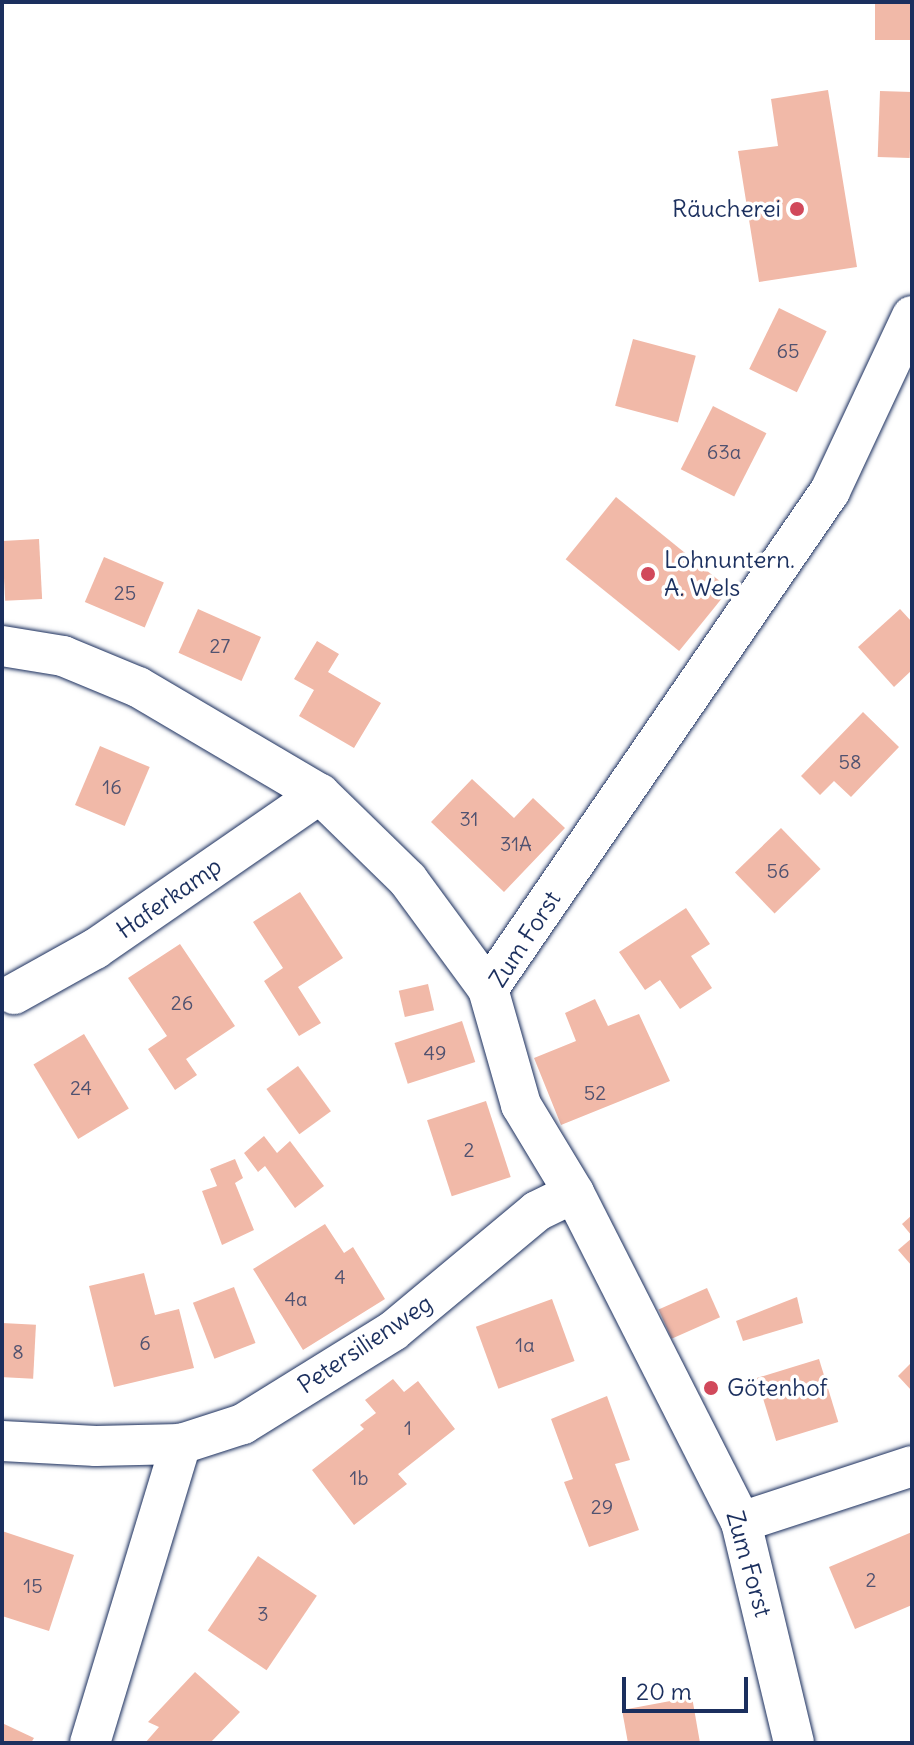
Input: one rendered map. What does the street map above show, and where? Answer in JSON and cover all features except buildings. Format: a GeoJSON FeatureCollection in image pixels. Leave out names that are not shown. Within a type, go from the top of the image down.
{"type":"FeatureCollection","features":[{"type":"Feature","properties":{"kind":"street","name":"Zum Forst"},"geometry":{"type":"LineString","coordinates":[[794,1743],[741,1522],[574,1193],[521,1105],[488,989],[830,491],[912,316]]}},
{"type":"Feature","properties":{"kind":"street"},"geometry":{"type":"LineString","coordinates":[[2,646],[63,656],[138,687],[320,794],[408,880],[488,989]]}},
{"type":"Feature","properties":{"kind":"street","name":"Haferkamp"},"geometry":{"type":"LineString","coordinates":[[14,994],[95,949],[320,794]]}},
{"type":"Feature","properties":{"kind":"street","name":"Petersilienweg"},"geometry":{"type":"LineString","coordinates":[[2,1441],[96,1446],[181,1444],[243,1424],[393,1331],[537,1211],[574,1193]]}},
{"type":"Feature","properties":{"kind":"street"},"geometry":{"type":"LineString","coordinates":[[90,1743],[181,1444]]}},
{"type":"Feature","properties":{"kind":"street"},"geometry":{"type":"LineString","coordinates":[[741,1522],[912,1466]]}},
{"type":"Feature","properties":{"kind":"place","name":"Räucherei"},"geometry":{"type":"Point","coordinates":[797,209]}},
{"type":"Feature","properties":{"kind":"place","name":"Lohnuntern. A. Wels"},"geometry":{"type":"Point","coordinates":[648,574]}},
{"type":"Feature","properties":{"kind":"place","name":"Götenhof"},"geometry":{"type":"Point","coordinates":[711,1388]}}]}
